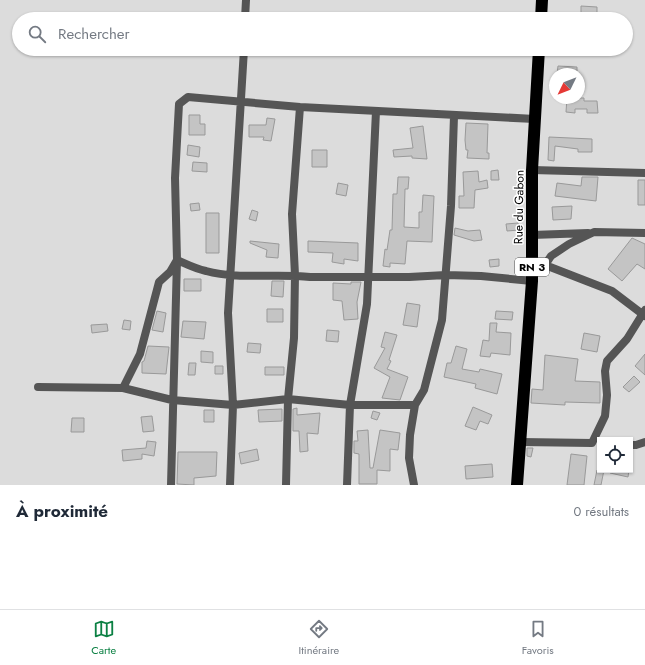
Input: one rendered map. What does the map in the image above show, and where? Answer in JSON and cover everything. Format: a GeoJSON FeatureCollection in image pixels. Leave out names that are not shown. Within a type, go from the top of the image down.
{"type":"FeatureCollection","features":[{"type":"Feature","properties":{"kind":"highway"},"geometry":{"type":"LineString","coordinates":[[541,12],[542,0]]}},
{"type":"Feature","properties":{"kind":"highway","name":"Rue du Gabon"},"geometry":{"type":"LineString","coordinates":[[517,485],[532,276],[532,170],[539,56]]}},
{"type":"Feature","properties":{"kind":"street"},"geometry":{"type":"LineString","coordinates":[[245,12],[246,0]]}},
{"type":"Feature","properties":{"kind":"street"},"geometry":{"type":"LineString","coordinates":[[230,485],[233,405],[228,313],[244,56]]}},
{"type":"Feature","properties":{"kind":"street"},"geometry":{"type":"LineString","coordinates":[[171,485],[172,400],[177,260],[175,178],[179,104],[188,97],[300,107],[535,119]]}},
{"type":"Feature","properties":{"kind":"street"},"geometry":{"type":"LineString","coordinates":[[286,485],[288,399],[294,338],[295,275],[292,214],[300,107]]}},
{"type":"Feature","properties":{"kind":"street"},"geometry":{"type":"LineString","coordinates":[[347,485],[350,405],[367,304],[376,111]]}},
{"type":"Feature","properties":{"kind":"street"},"geometry":{"type":"LineString","coordinates":[[414,485],[409,458],[410,435],[415,405],[424,390],[442,320],[451,206],[454,116]]}},
{"type":"Feature","properties":{"kind":"street"},"geometry":{"type":"LineString","coordinates":[[532,170],[645,173]]}},
{"type":"Feature","properties":{"kind":"street"},"geometry":{"type":"LineString","coordinates":[[177,260],[206,271],[231,275],[295,275],[310,277],[446,275],[532,276],[545,265],[551,256],[569,244],[594,232]]}},
{"type":"Feature","properties":{"kind":"street"},"geometry":{"type":"LineString","coordinates":[[532,235],[594,232],[645,233]]}},
{"type":"Feature","properties":{"kind":"street"},"geometry":{"type":"LineString","coordinates":[[123,388],[140,354],[159,282],[170,272],[177,260]]}},
{"type":"Feature","properties":{"kind":"street"},"geometry":{"type":"LineString","coordinates":[[521,442],[596,443],[605,416],[607,396],[605,371],[607,362],[627,339],[644,313],[612,291],[545,265]]}},
{"type":"Feature","properties":{"kind":"street"},"geometry":{"type":"LineString","coordinates":[[38,387],[123,388],[172,400],[233,405],[288,399],[350,405],[415,405]]}},
{"type":"Feature","properties":{"kind":"street"},"geometry":{"type":"LineString","coordinates":[[633,445],[645,442]]}},
{"type":"Feature","properties":{"kind":"shaded area"},"geometry":{"type":"Polygon","coordinates":[[[0,0],[645,0],[645,485],[0,485],[0,0]]]}},
{"type":"Feature","properties":{"kind":"building"},"geometry":{"type":"Polygon","coordinates":[[[581,6],[597,7],[597,12],[581,12],[581,6]]]}},
{"type":"Feature","properties":{"kind":"building"},"geometry":{"type":"Polygon","coordinates":[[[558,66],[577,67],[577,68],[558,68],[558,66]]]}},
{"type":"Feature","properties":{"kind":"building"},"geometry":{"type":"Polygon","coordinates":[[[585,101],[597,101],[598,113],[587,113],[587,109],[575,109],[575,113],[566,112],[567,104],[585,104],[585,101]]]}},
{"type":"Feature","properties":{"kind":"building"},"geometry":{"type":"Polygon","coordinates":[[[189,115],[200,115],[200,124],[205,124],[205,135],[189,135],[189,115]]]}},
{"type":"Feature","properties":{"kind":"building"},"geometry":{"type":"Polygon","coordinates":[[[267,118],[275,119],[271,141],[263,140],[264,137],[249,137],[249,125],[266,125],[267,118]]]}},
{"type":"Feature","properties":{"kind":"building"},"geometry":{"type":"Polygon","coordinates":[[[466,123],[488,124],[487,153],[489,153],[489,159],[467,158],[468,150],[466,150],[465,140],[466,123]]]}},
{"type":"Feature","properties":{"kind":"building"},"geometry":{"type":"Polygon","coordinates":[[[423,126],[427,159],[412,158],[412,156],[394,157],[393,150],[413,148],[410,128],[423,126]]]}},
{"type":"Feature","properties":{"kind":"building"},"geometry":{"type":"Polygon","coordinates":[[[549,137],[592,139],[592,152],[578,152],[578,149],[555,146],[554,161],[548,160],[549,137]]]}},
{"type":"Feature","properties":{"kind":"building"},"geometry":{"type":"Polygon","coordinates":[[[188,145],[200,147],[199,157],[187,155],[188,145]]]}},
{"type":"Feature","properties":{"kind":"building"},"geometry":{"type":"Polygon","coordinates":[[[312,150],[327,150],[327,167],[312,167],[312,150]]]}},
{"type":"Feature","properties":{"kind":"building"},"geometry":{"type":"Polygon","coordinates":[[[193,162],[207,163],[207,172],[192,171],[193,162]]]}},
{"type":"Feature","properties":{"kind":"building"},"geometry":{"type":"Polygon","coordinates":[[[498,170],[499,180],[491,180],[491,171],[498,170]]]}},
{"type":"Feature","properties":{"kind":"building"},"geometry":{"type":"Polygon","coordinates":[[[478,171],[479,182],[487,180],[488,188],[475,190],[474,208],[459,208],[459,196],[464,196],[463,172],[478,171]]]}},
{"type":"Feature","properties":{"kind":"building"},"geometry":{"type":"Polygon","coordinates":[[[398,177],[409,177],[408,189],[405,189],[404,227],[419,228],[419,212],[422,212],[423,195],[434,196],[432,242],[407,241],[405,264],[390,263],[390,267],[383,266],[385,249],[387,250],[390,230],[392,230],[393,194],[397,194],[398,177]]]}},
{"type":"Feature","properties":{"kind":"building"},"geometry":{"type":"Polygon","coordinates":[[[582,177],[598,177],[596,201],[555,196],[557,183],[581,186],[582,177]]]}},
{"type":"Feature","properties":{"kind":"building"},"geometry":{"type":"Polygon","coordinates":[[[638,180],[645,180],[645,205],[638,205],[638,180]]]}},
{"type":"Feature","properties":{"kind":"building"},"geometry":{"type":"Polygon","coordinates":[[[338,183],[348,185],[346,196],[336,194],[338,183]]]}},
{"type":"Feature","properties":{"kind":"building"},"geometry":{"type":"Polygon","coordinates":[[[199,203],[200,210],[191,211],[190,204],[199,203]]]}},
{"type":"Feature","properties":{"kind":"building"},"geometry":{"type":"Polygon","coordinates":[[[572,206],[571,219],[553,220],[552,207],[572,206]]]}},
{"type":"Feature","properties":{"kind":"building"},"geometry":{"type":"Polygon","coordinates":[[[252,210],[258,212],[256,221],[249,219],[252,210]]]}},
{"type":"Feature","properties":{"kind":"building"},"geometry":{"type":"Polygon","coordinates":[[[206,213],[219,213],[219,253],[206,253],[206,213]]]}},
{"type":"Feature","properties":{"kind":"building"},"geometry":{"type":"Polygon","coordinates":[[[518,223],[519,230],[507,231],[506,224],[518,223]]]}},
{"type":"Feature","properties":{"kind":"building"},"geometry":{"type":"Polygon","coordinates":[[[455,228],[468,231],[480,230],[482,240],[474,241],[454,235],[455,228]]]}},
{"type":"Feature","properties":{"kind":"building"},"geometry":{"type":"Polygon","coordinates":[[[632,238],[645,244],[645,269],[637,264],[622,281],[608,269],[632,238]]]}},
{"type":"Feature","properties":{"kind":"building"},"geometry":{"type":"Polygon","coordinates":[[[250,241],[279,244],[278,258],[266,257],[267,250],[250,243],[250,241]]]}},
{"type":"Feature","properties":{"kind":"building"},"geometry":{"type":"Polygon","coordinates":[[[308,241],[358,243],[358,261],[344,259],[344,264],[332,262],[333,253],[308,252],[308,241]]]}},
{"type":"Feature","properties":{"kind":"building"},"geometry":{"type":"Polygon","coordinates":[[[499,259],[499,266],[490,267],[489,260],[499,259]]]}},
{"type":"Feature","properties":{"kind":"building"},"geometry":{"type":"Polygon","coordinates":[[[184,279],[201,279],[201,291],[184,291],[184,279]]]}},
{"type":"Feature","properties":{"kind":"building"},"geometry":{"type":"Polygon","coordinates":[[[272,281],[284,281],[283,297],[271,296],[272,281]]]}},
{"type":"Feature","properties":{"kind":"building"},"geometry":{"type":"Polygon","coordinates":[[[351,282],[361,282],[357,302],[358,319],[344,320],[342,301],[333,300],[333,283],[351,284],[351,282]]]}},
{"type":"Feature","properties":{"kind":"building"},"geometry":{"type":"Polygon","coordinates":[[[407,303],[420,305],[417,327],[403,325],[407,303]]]}},
{"type":"Feature","properties":{"kind":"building"},"geometry":{"type":"Polygon","coordinates":[[[267,309],[283,309],[283,322],[267,322],[267,309]]]}},
{"type":"Feature","properties":{"kind":"building"},"geometry":{"type":"Polygon","coordinates":[[[157,311],[166,313],[163,332],[152,330],[157,311]]]}},
{"type":"Feature","properties":{"kind":"building"},"geometry":{"type":"Polygon","coordinates":[[[496,311],[513,312],[512,320],[495,319],[496,311]]]}},
{"type":"Feature","properties":{"kind":"building"},"geometry":{"type":"Polygon","coordinates":[[[124,320],[131,321],[130,330],[122,329],[124,320]]]}},
{"type":"Feature","properties":{"kind":"building"},"geometry":{"type":"Polygon","coordinates":[[[183,321],[206,322],[204,339],[181,337],[183,321]]]}},
{"type":"Feature","properties":{"kind":"building"},"geometry":{"type":"Polygon","coordinates":[[[490,323],[497,323],[496,332],[511,333],[510,355],[491,353],[490,357],[480,356],[483,340],[489,341],[490,323]]]}},
{"type":"Feature","properties":{"kind":"building"},"geometry":{"type":"Polygon","coordinates":[[[107,324],[108,331],[92,333],[91,325],[107,324]]]}},
{"type":"Feature","properties":{"kind":"building"},"geometry":{"type":"Polygon","coordinates":[[[327,330],[339,331],[338,342],[326,341],[327,330]]]}},
{"type":"Feature","properties":{"kind":"building"},"geometry":{"type":"Polygon","coordinates":[[[385,332],[397,335],[389,360],[391,361],[387,369],[408,377],[400,400],[382,398],[390,377],[374,368],[385,348],[381,347],[385,332]]]}},
{"type":"Feature","properties":{"kind":"building"},"geometry":{"type":"Polygon","coordinates":[[[584,333],[600,336],[597,352],[581,349],[584,333]]]}},
{"type":"Feature","properties":{"kind":"building"},"geometry":{"type":"Polygon","coordinates":[[[248,343],[261,344],[260,353],[247,352],[248,343]]]}},
{"type":"Feature","properties":{"kind":"building"},"geometry":{"type":"Polygon","coordinates":[[[148,346],[169,347],[166,374],[142,373],[142,362],[144,361],[148,346]]]}},
{"type":"Feature","properties":{"kind":"building"},"geometry":{"type":"Polygon","coordinates":[[[456,346],[467,349],[462,369],[479,372],[480,369],[502,374],[497,394],[475,388],[476,384],[444,377],[447,363],[451,363],[456,346]]]}},
{"type":"Feature","properties":{"kind":"building"},"geometry":{"type":"Polygon","coordinates":[[[201,351],[213,352],[213,363],[201,362],[201,351]]]}},
{"type":"Feature","properties":{"kind":"building"},"geometry":{"type":"Polygon","coordinates":[[[645,354],[645,375],[635,366],[645,354]]]}},
{"type":"Feature","properties":{"kind":"building"},"geometry":{"type":"Polygon","coordinates":[[[545,355],[578,359],[575,381],[600,382],[600,403],[565,402],[565,405],[531,403],[532,389],[543,390],[545,355]]]}},
{"type":"Feature","properties":{"kind":"building"},"geometry":{"type":"Polygon","coordinates":[[[189,363],[196,363],[195,375],[188,375],[189,363]]]}},
{"type":"Feature","properties":{"kind":"building"},"geometry":{"type":"Polygon","coordinates":[[[215,366],[223,366],[223,374],[215,374],[215,366]]]}},
{"type":"Feature","properties":{"kind":"building"},"geometry":{"type":"Polygon","coordinates":[[[265,367],[284,367],[284,375],[265,375],[265,367]]]}},
{"type":"Feature","properties":{"kind":"building"},"geometry":{"type":"Polygon","coordinates":[[[634,376],[640,382],[629,392],[623,387],[634,376]]]}},
{"type":"Feature","properties":{"kind":"building"},"geometry":{"type":"Polygon","coordinates":[[[473,407],[492,415],[488,424],[480,421],[476,430],[465,426],[473,407]]]}},
{"type":"Feature","properties":{"kind":"building"},"geometry":{"type":"Polygon","coordinates":[[[297,408],[297,415],[320,413],[318,434],[307,433],[308,451],[300,452],[299,431],[293,431],[293,409],[297,408]]]}},
{"type":"Feature","properties":{"kind":"building"},"geometry":{"type":"Polygon","coordinates":[[[282,409],[282,421],[259,422],[258,410],[282,409]]]}},
{"type":"Feature","properties":{"kind":"building"},"geometry":{"type":"Polygon","coordinates":[[[204,410],[214,410],[214,422],[204,422],[204,410]]]}},
{"type":"Feature","properties":{"kind":"building"},"geometry":{"type":"Polygon","coordinates":[[[373,411],[380,413],[377,420],[371,418],[373,411]]]}},
{"type":"Feature","properties":{"kind":"building"},"geometry":{"type":"Polygon","coordinates":[[[152,416],[154,431],[143,432],[141,417],[152,416]]]}},
{"type":"Feature","properties":{"kind":"building"},"geometry":{"type":"Polygon","coordinates":[[[72,418],[84,418],[84,432],[71,432],[72,418]]]}},
{"type":"Feature","properties":{"kind":"building"},"geometry":{"type":"Polygon","coordinates":[[[368,430],[370,468],[373,468],[380,430],[400,433],[398,450],[390,449],[390,471],[377,470],[377,484],[359,484],[359,454],[354,453],[354,441],[358,441],[357,431],[368,430]]]}},
{"type":"Feature","properties":{"kind":"building"},"geometry":{"type":"Polygon","coordinates":[[[147,441],[156,442],[154,456],[142,454],[142,459],[123,461],[122,450],[146,448],[147,441]]]}},
{"type":"Feature","properties":{"kind":"building"},"geometry":{"type":"Polygon","coordinates":[[[527,448],[533,448],[531,457],[527,456],[527,448]]]}},
{"type":"Feature","properties":{"kind":"building"},"geometry":{"type":"Polygon","coordinates":[[[257,449],[259,460],[241,464],[239,453],[257,449]]]}},
{"type":"Feature","properties":{"kind":"building"},"geometry":{"type":"Polygon","coordinates":[[[178,452],[217,452],[216,476],[194,478],[194,485],[177,484],[178,452]]]}},
{"type":"Feature","properties":{"kind":"building"},"geometry":{"type":"Polygon","coordinates":[[[571,454],[587,456],[584,485],[567,485],[571,454]]]}},
{"type":"Feature","properties":{"kind":"building"},"geometry":{"type":"Polygon","coordinates":[[[492,464],[493,477],[466,479],[465,466],[492,464]]]}},
{"type":"Feature","properties":{"kind":"building"},"geometry":{"type":"Polygon","coordinates":[[[597,470],[597,473],[603,473],[601,485],[594,485],[597,470]]]}},
{"type":"Feature","properties":{"kind":"building"},"geometry":{"type":"Polygon","coordinates":[[[610,473],[629,473],[628,477],[610,473]]]}}]}
